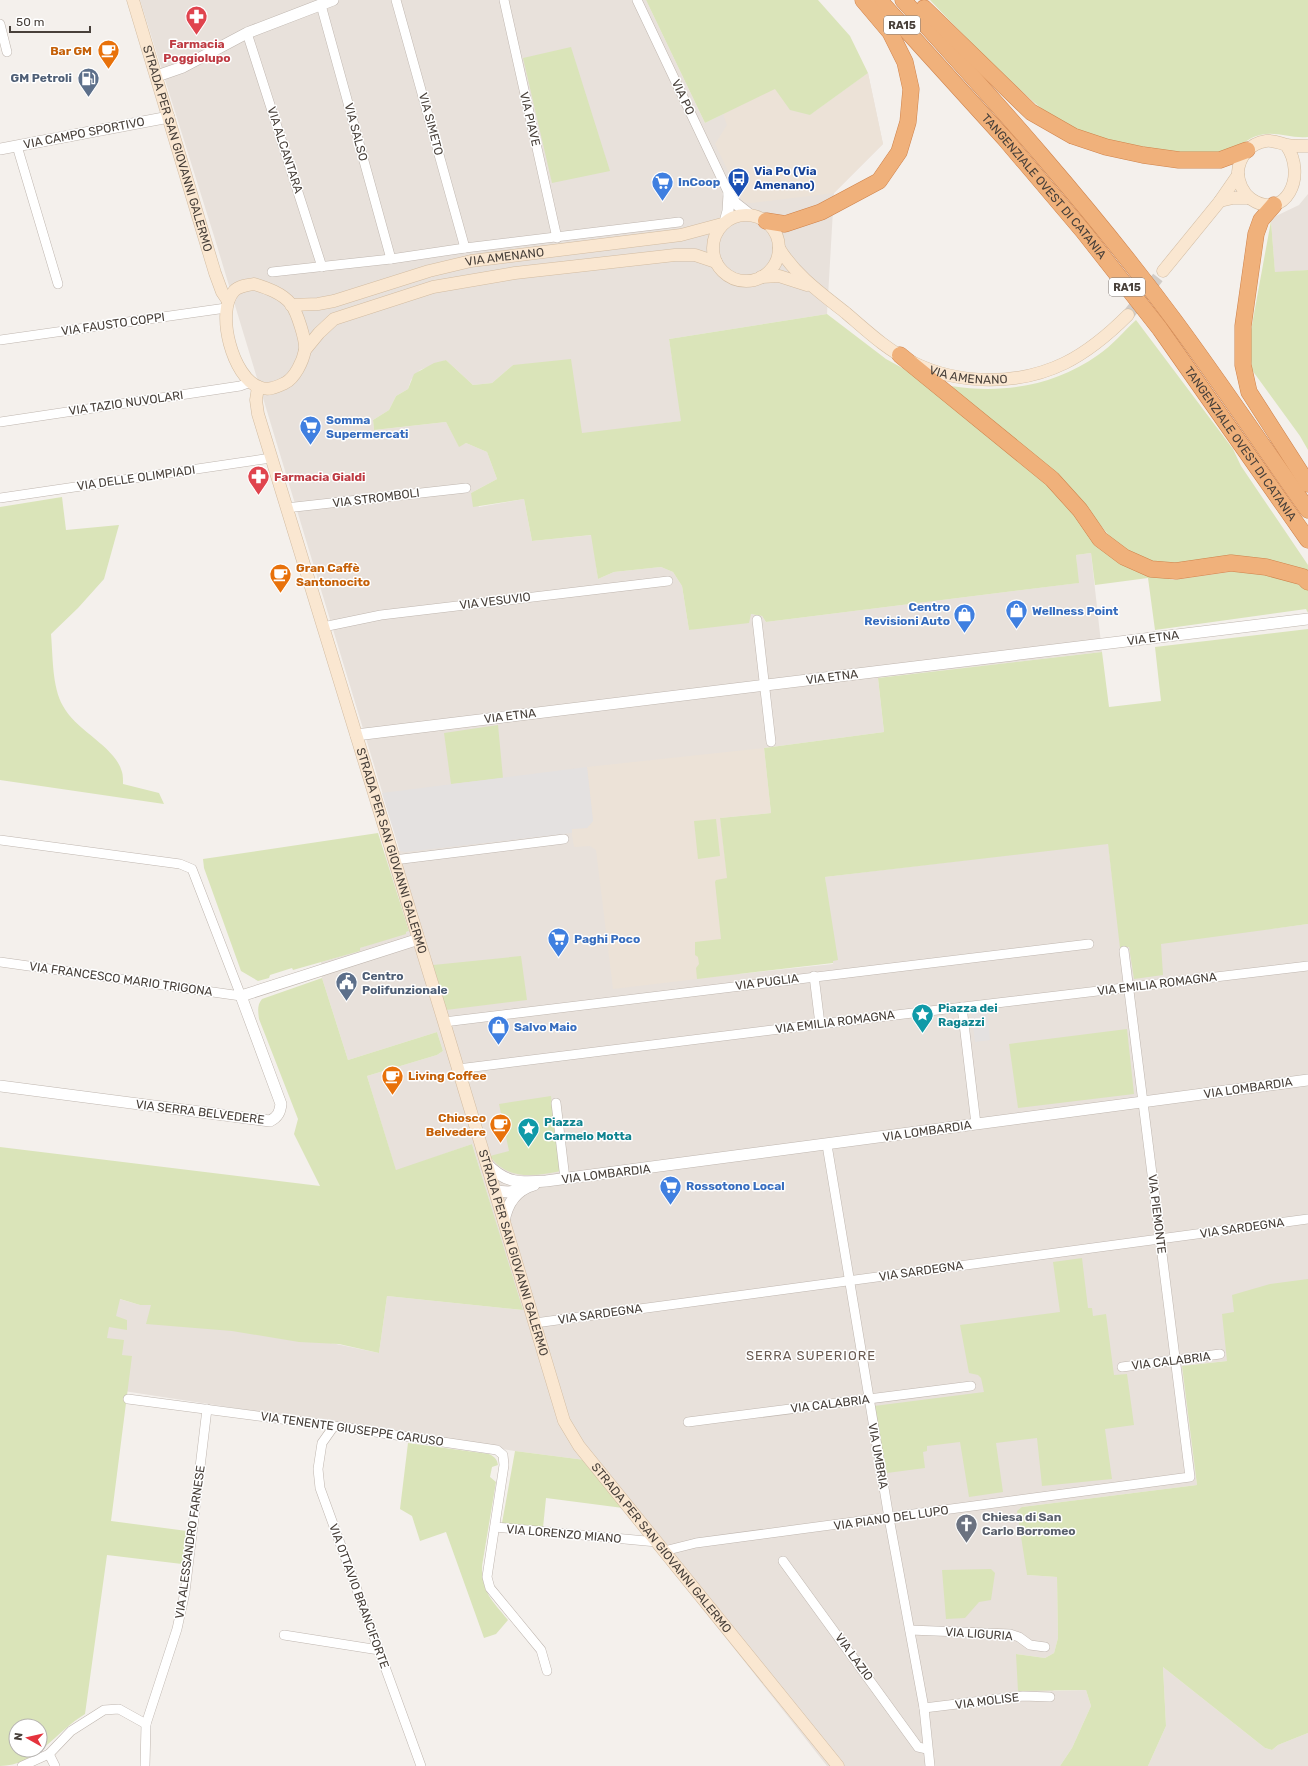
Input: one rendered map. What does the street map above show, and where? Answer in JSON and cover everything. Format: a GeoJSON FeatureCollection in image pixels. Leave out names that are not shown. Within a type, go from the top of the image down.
{"type":"FeatureCollection","features":[{"type":"Feature","properties":{"kind":"highway"},"geometry":{"type":"LineString","coordinates":[[766,221],[785,224],[821,212],[879,181],[899,152],[908,122],[910,89],[905,62],[890,32],[863,0]]}},
{"type":"Feature","properties":{"kind":"highway","name":"TANGENZIALE OVEST DI CATANIA"},"geometry":{"type":"LineString","coordinates":[[879,0],[1005,139],[1082,231],[1160,329],[1308,540]]}},
{"type":"Feature","properties":{"kind":"highway","name":"TANGENZIALE OVEST DI CATANIA"},"geometry":{"type":"LineString","coordinates":[[903,0],[1018,128],[1174,319],[1308,510]]}},
{"type":"Feature","properties":{"kind":"highway"},"geometry":{"type":"LineString","coordinates":[[916,0],[1031,112],[1073,136],[1106,147],[1143,155],[1179,160],[1220,160],[1247,150]]}},
{"type":"Feature","properties":{"kind":"highway"},"geometry":{"type":"LineString","coordinates":[[1274,205],[1261,220],[1256,234],[1243,326],[1243,365],[1249,392],[1308,484]]}},
{"type":"Feature","properties":{"kind":"highway"},"geometry":{"type":"LineString","coordinates":[[900,355],[1052,479],[1080,510],[1100,539],[1124,557],[1151,569],[1176,571],[1231,562],[1266,567],[1303,577],[1308,582]]}},
{"type":"Feature","properties":{"kind":"main road","name":"STRADA PER SAN GIOVANNI GALERMO"},"geometry":{"type":"LineString","coordinates":[[133,0],[215,273],[227,304]]}},
{"type":"Feature","properties":{"kind":"main road"},"geometry":{"type":"LineString","coordinates":[[1163,271],[1220,201],[1238,175],[1242,157],[1247,150],[1256,144],[1266,141],[1276,141],[1286,145],[1308,146]]}},
{"type":"Feature","properties":{"kind":"main road"},"geometry":{"type":"LineString","coordinates":[[1220,201],[1233,198],[1250,198],[1261,203],[1274,205],[1284,202],[1292,196],[1298,188],[1302,178],[1304,164],[1286,145]]}},
{"type":"Feature","properties":{"kind":"main road"},"geometry":{"type":"LineString","coordinates":[[1238,175],[1242,188],[1250,198]]}},
{"type":"Feature","properties":{"kind":"main road"},"geometry":{"type":"LineString","coordinates":[[762,277],[772,268],[777,258],[779,248],[778,238],[773,228],[766,221],[749,214],[739,215],[723,223],[717,231],[713,242],[713,255],[724,273],[736,280],[753,280],[762,277],[779,276],[793,279],[818,290]]}},
{"type":"Feature","properties":{"kind":"main road","name":"VIA AMENANO"},"geometry":{"type":"LineString","coordinates":[[291,305],[318,304],[334,301],[429,271],[471,261],[681,235],[723,223]]}},
{"type":"Feature","properties":{"kind":"main road","name":"VIA AMENANO"},"geometry":{"type":"LineString","coordinates":[[779,248],[785,258],[801,276],[885,346],[913,362],[940,373],[958,377],[990,379],[1016,378],[1045,371],[1066,362],[1096,344],[1128,315]]}},
{"type":"Feature","properties":{"kind":"main road","name":"VIA AMENANO"},"geometry":{"type":"LineString","coordinates":[[305,350],[319,332],[334,319],[433,287],[515,273],[675,255],[695,255],[716,262]]}},
{"type":"Feature","properties":{"kind":"main road"},"geometry":{"type":"LineString","coordinates":[[215,273],[229,283],[242,286],[254,284],[280,295],[291,305],[303,334],[305,350],[298,369],[288,381],[273,388],[267,396],[264,407],[264,432]]}},
{"type":"Feature","properties":{"kind":"main road"},"geometry":{"type":"LineString","coordinates":[[242,286],[234,291],[227,304],[226,328],[234,356],[244,374],[254,385],[258,414],[264,432]]}},
{"type":"Feature","properties":{"kind":"main road"},"geometry":{"type":"LineString","coordinates":[[254,385],[273,388]]}},
{"type":"Feature","properties":{"kind":"main road","name":"STRADA PER SAN GIOVANNI GALERMO"},"geometry":{"type":"LineString","coordinates":[[264,432],[487,1164],[560,1411],[570,1432],[838,1766]]}},
{"type":"Feature","properties":{"kind":"street"},"geometry":{"type":"LineString","coordinates":[[157,76],[183,67],[247,33],[333,0]]}},
{"type":"Feature","properties":{"kind":"street","name":"VIA SIMETO"},"geometry":{"type":"LineString","coordinates":[[396,0],[465,248]]}},
{"type":"Feature","properties":{"kind":"street","name":"VIA PIAVE"},"geometry":{"type":"LineString","coordinates":[[504,0],[557,238]]}},
{"type":"Feature","properties":{"kind":"street","name":"VIA PO"},"geometry":{"type":"LineString","coordinates":[[637,0],[729,194]]}},
{"type":"Feature","properties":{"kind":"street","name":"VIA SALSO"},"geometry":{"type":"LineString","coordinates":[[321,5],[391,259]]}},
{"type":"Feature","properties":{"kind":"street"},"geometry":{"type":"LineString","coordinates":[[0,24],[7,52]]}},
{"type":"Feature","properties":{"kind":"street","name":"VIA ALCANTARA"},"geometry":{"type":"LineString","coordinates":[[247,33],[322,267]]}},
{"type":"Feature","properties":{"kind":"street","name":"VIA CAMPO SPORTIVO"},"geometry":{"type":"LineString","coordinates":[[0,149],[169,117]]}},
{"type":"Feature","properties":{"kind":"street"},"geometry":{"type":"LineString","coordinates":[[17,146],[58,284]]}},
{"type":"Feature","properties":{"kind":"street"},"geometry":{"type":"LineString","coordinates":[[729,194],[735,203],[749,214]]}},
{"type":"Feature","properties":{"kind":"street"},"geometry":{"type":"LineString","coordinates":[[723,223],[728,211],[729,194]]}},
{"type":"Feature","properties":{"kind":"street"},"geometry":{"type":"LineString","coordinates":[[272,272],[391,259],[465,248],[679,222]]}},
{"type":"Feature","properties":{"kind":"street","name":"VIA FAUSTO COPPI"},"geometry":{"type":"LineString","coordinates":[[0,340],[227,304]]}},
{"type":"Feature","properties":{"kind":"street","name":"VIA TAZIO NUVOLARI"},"geometry":{"type":"LineString","coordinates":[[0,422],[254,385]]}},
{"type":"Feature","properties":{"kind":"street","name":"VIA DELLE OLIMPIADI"},"geometry":{"type":"LineString","coordinates":[[0,498],[271,458]]}},
{"type":"Feature","properties":{"kind":"street","name":"VIA STROMBOLI"},"geometry":{"type":"LineString","coordinates":[[286,508],[466,488]]}},
{"type":"Feature","properties":{"kind":"street","name":"VIA VESUVIO"},"geometry":{"type":"LineString","coordinates":[[323,627],[381,615],[668,581]]}},
{"type":"Feature","properties":{"kind":"street","name":"VIA ETNA"},"geometry":{"type":"LineString","coordinates":[[356,735],[1308,619]]}},
{"type":"Feature","properties":{"kind":"street"},"geometry":{"type":"LineString","coordinates":[[757,620],[771,742]]}},
{"type":"Feature","properties":{"kind":"street"},"geometry":{"type":"LineString","coordinates":[[0,840],[180,864],[192,869],[241,996],[418,939]]}},
{"type":"Feature","properties":{"kind":"street"},"geometry":{"type":"LineString","coordinates":[[394,860],[564,840]]}},
{"type":"Feature","properties":{"kind":"street","name":"VIA PUGLIA"},"geometry":{"type":"LineString","coordinates":[[444,1022],[814,976],[1089,944]]}},
{"type":"Feature","properties":{"kind":"street","name":"VIA PIEMONTE"},"geometry":{"type":"LineString","coordinates":[[1124,951],[1190,1477]]}},
{"type":"Feature","properties":{"kind":"street","name":"VIA FRANCESCO MARIO TRIGONA"},"geometry":{"type":"LineString","coordinates":[[0,962],[241,996]]}},
{"type":"Feature","properties":{"kind":"street","name":"VIA EMILIA ROMAGNA"},"geometry":{"type":"LineString","coordinates":[[458,1069],[1308,966]]}},
{"type":"Feature","properties":{"kind":"street"},"geometry":{"type":"LineString","coordinates":[[814,976],[820,1024]]}},
{"type":"Feature","properties":{"kind":"street","name":"VIA SERRA BELVEDERE"},"geometry":{"type":"LineString","coordinates":[[0,1086],[270,1121],[276,1118],[280,1112],[281,1104],[241,996]]}},
{"type":"Feature","properties":{"kind":"street"},"geometry":{"type":"LineString","coordinates":[[962,1007],[976,1124]]}},
{"type":"Feature","properties":{"kind":"street","name":"VIA LOMBARDIA"},"geometry":{"type":"LineString","coordinates":[[495,1191],[508,1192],[518,1186],[565,1179],[1308,1080]]}},
{"type":"Feature","properties":{"kind":"street"},"geometry":{"type":"LineString","coordinates":[[556,1103],[565,1179]]}},
{"type":"Feature","properties":{"kind":"street","name":"VIA UMBRIA"},"geometry":{"type":"LineString","coordinates":[[827,1145],[868,1399],[924,1708],[927,1749],[930,1766]]}},
{"type":"Feature","properties":{"kind":"street"},"geometry":{"type":"LineString","coordinates":[[487,1164],[495,1172],[518,1186],[506,1212],[504,1222]]}},
{"type":"Feature","properties":{"kind":"street","name":"VIA SARDEGNA"},"geometry":{"type":"LineString","coordinates":[[535,1323],[1308,1219]]}},
{"type":"Feature","properties":{"kind":"street","name":"VIA CALABRIA"},"geometry":{"type":"LineString","coordinates":[[1122,1367],[1220,1354]]}},
{"type":"Feature","properties":{"kind":"street","name":"VIA CALABRIA"},"geometry":{"type":"LineString","coordinates":[[688,1422],[971,1386]]}},
{"type":"Feature","properties":{"kind":"street","name":"VIA TENENTE GIUSEPPE CARUSO"},"geometry":{"type":"LineString","coordinates":[[128,1399],[334,1426],[497,1450],[503,1455],[504,1465],[487,1577],[490,1588],[541,1650],[547,1671]]}},
{"type":"Feature","properties":{"kind":"street","name":"VIA ALESSANDRO FARNESE"},"geometry":{"type":"LineString","coordinates":[[145,1766],[146,1724],[177,1629],[185,1592],[207,1409]]}},
{"type":"Feature","properties":{"kind":"street","name":"VIA OTTAVIO BRANCIFORTE"},"geometry":{"type":"LineString","coordinates":[[334,1426],[322,1443],[318,1468],[320,1488],[421,1766]]}},
{"type":"Feature","properties":{"kind":"street","name":"VIA PIANO DEL LUPO"},"geometry":{"type":"LineString","coordinates":[[661,1547],[1190,1477]]}},
{"type":"Feature","properties":{"kind":"street","name":"VIA LORENZO MIANO"},"geometry":{"type":"LineString","coordinates":[[495,1527],[661,1547]]}},
{"type":"Feature","properties":{"kind":"street","name":"VIA LAZIO"},"geometry":{"type":"LineString","coordinates":[[783,1561],[918,1747],[927,1749]]}},
{"type":"Feature","properties":{"kind":"street","name":"VIA LIGURIA"},"geometry":{"type":"LineString","coordinates":[[910,1630],[1010,1634],[1019,1637],[1030,1645],[1045,1647]]}},
{"type":"Feature","properties":{"kind":"street"},"geometry":{"type":"LineString","coordinates":[[284,1635],[379,1650]]}},
{"type":"Feature","properties":{"kind":"street","name":"VIA MOLISE"},"geometry":{"type":"LineString","coordinates":[[924,1708],[1023,1696],[1050,1697]]}},
{"type":"Feature","properties":{"kind":"street"},"geometry":{"type":"LineString","coordinates":[[22,1766],[49,1754],[71,1731],[104,1710],[119,1709],[146,1724]]}},
{"type":"Feature","properties":{"kind":"street"},"geometry":{"type":"LineString","coordinates":[[49,1754],[55,1766]]}},
{"type":"Feature","properties":{"kind":"shaded area"},"geometry":{"type":"Polygon","coordinates":[[[140,0],[646,0],[705,123],[775,88],[810,115],[868,73],[883,144],[834,193],[827,314],[669,339],[682,421],[582,434],[513,365],[492,383],[473,385],[446,360],[420,370],[411,380],[408,389],[396,396],[389,410],[373,420],[374,430],[446,422],[459,446],[466,443],[487,452],[497,479],[471,493],[479,507],[524,499],[532,541],[592,535],[598,579],[614,572],[661,567],[673,572],[682,586],[689,630],[751,614],[762,616],[766,622],[1078,583],[1076,555],[1091,553],[1102,652],[878,678],[884,732],[764,748],[720,818],[739,974],[833,964],[825,877],[1108,843],[1121,948],[1308,924],[1308,1402],[1271,1356],[1182,1366],[1197,1485],[1022,1507],[1027,1575],[1057,1577],[1058,1638],[1054,1653],[1045,1658],[1016,1654],[1054,1691],[1086,1690],[1091,1706],[1072,1748],[1060,1766],[827,1766],[585,1460],[515,1451],[117,1390],[103,1348],[109,1296],[140,1305],[151,1305],[379,1353],[387,1296],[522,1310],[472,1144],[396,1171],[367,1076],[437,1055],[443,1051],[437,1032],[348,1060],[322,978],[321,962],[359,951],[360,948],[409,931],[385,854],[400,851],[214,236],[140,0]]]}},
{"type":"Feature","properties":{"kind":"shaded area"},"geometry":{"type":"Polygon","coordinates":[[[868,73],[883,144],[834,193],[751,203],[743,202],[715,144],[727,125],[723,114],[775,88],[790,110],[810,115],[868,73]]]}},
{"type":"Feature","properties":{"kind":"shaded area"},"geometry":{"type":"Polygon","coordinates":[[[1308,194],[1308,270],[1275,273],[1271,221],[1276,216],[1299,205],[1308,194]]]}},
{"type":"Feature","properties":{"kind":"shaded area"},"geometry":{"type":"Polygon","coordinates":[[[764,748],[771,813],[720,818],[739,974],[613,989],[596,850],[590,846],[574,847],[571,829],[587,828],[593,821],[587,767],[764,748]]]}},
{"type":"Feature","properties":{"kind":"shaded area"},"geometry":{"type":"Polygon","coordinates":[[[587,767],[593,821],[587,828],[572,829],[572,833],[405,852],[400,851],[382,793],[587,767]]]}},
{"type":"Feature","properties":{"kind":"shaded area"},"geometry":{"type":"Polygon","coordinates":[[[987,1008],[990,1040],[975,1042],[971,1012],[973,1010],[987,1008]]]}},
{"type":"Feature","properties":{"kind":"shaded area"},"geometry":{"type":"Polygon","coordinates":[[[1163,1667],[1265,1748],[1272,1750],[1278,1745],[1308,1733],[1308,1766],[1148,1766],[1166,1726],[1163,1667]]]}},
{"type":"Feature","properties":{"kind":"green space"},"geometry":{"type":"Polygon","coordinates":[[[646,0],[818,0],[850,36],[868,73],[810,115],[790,110],[775,89],[705,123],[646,0]]]}},
{"type":"Feature","properties":{"kind":"green space"},"geometry":{"type":"Polygon","coordinates":[[[930,0],[1308,0],[1308,137],[1266,134],[1251,138],[1235,148],[1225,152],[1198,153],[1167,151],[1113,141],[1089,134],[1066,124],[1049,114],[1038,105],[980,51],[930,0]]]}},
{"type":"Feature","properties":{"kind":"green space"},"geometry":{"type":"Polygon","coordinates":[[[571,47],[610,171],[552,183],[523,58],[571,47]]]}},
{"type":"Feature","properties":{"kind":"green space"},"geometry":{"type":"Polygon","coordinates":[[[1271,221],[1275,272],[1308,270],[1308,450],[1300,436],[1252,370],[1249,341],[1271,221]]]}},
{"type":"Feature","properties":{"kind":"green space"},"geometry":{"type":"Polygon","coordinates":[[[827,314],[886,359],[906,370],[1014,456],[1157,576],[1173,580],[1243,570],[1290,580],[1308,590],[1308,613],[1306,609],[1155,630],[1148,578],[1095,585],[1091,553],[1076,555],[1079,583],[766,622],[762,616],[751,614],[749,623],[689,630],[682,586],[673,572],[661,567],[614,572],[598,579],[591,535],[532,541],[524,499],[473,507],[471,493],[497,479],[487,452],[466,443],[459,447],[446,422],[374,430],[373,420],[389,410],[396,396],[408,389],[414,374],[434,363],[446,360],[473,385],[492,383],[513,365],[571,359],[582,433],[681,421],[669,339],[827,314]]]}},
{"type":"Feature","properties":{"kind":"green space"},"geometry":{"type":"Polygon","coordinates":[[[1136,320],[1233,449],[1241,466],[1308,565],[1308,573],[1148,564],[1115,543],[1088,510],[951,386],[990,389],[1009,388],[1046,381],[1081,366],[1098,355],[1113,343],[1136,320]]]}},
{"type":"Feature","properties":{"kind":"green space"},"geometry":{"type":"Polygon","coordinates":[[[62,497],[66,530],[119,525],[104,579],[78,608],[51,634],[55,681],[59,698],[69,715],[112,754],[122,773],[123,784],[159,793],[164,804],[0,780],[0,507],[62,497]]]}},
{"type":"Feature","properties":{"kind":"green space"},"geometry":{"type":"Polygon","coordinates":[[[1308,629],[1308,924],[1161,944],[1163,975],[1134,979],[1129,947],[1120,948],[1108,844],[825,877],[838,960],[833,961],[833,963],[697,979],[696,968],[699,964],[698,957],[695,955],[695,942],[721,939],[715,882],[716,880],[727,878],[720,818],[771,813],[764,748],[884,732],[878,678],[1102,652],[1109,707],[1161,701],[1155,647],[1308,629]]]}},
{"type":"Feature","properties":{"kind":"green space"},"geometry":{"type":"Polygon","coordinates":[[[498,725],[503,778],[451,784],[444,733],[498,725]]]}},
{"type":"Feature","properties":{"kind":"green space"},"geometry":{"type":"Polygon","coordinates":[[[716,819],[720,856],[698,859],[694,821],[716,819]]]}},
{"type":"Feature","properties":{"kind":"green space"},"geometry":{"type":"Polygon","coordinates":[[[378,833],[409,931],[406,932],[406,934],[360,948],[360,951],[293,970],[292,968],[270,975],[269,978],[258,981],[241,971],[204,868],[203,859],[378,833]]]}},
{"type":"Feature","properties":{"kind":"green space"},"geometry":{"type":"Polygon","coordinates":[[[521,956],[527,1000],[446,1010],[433,965],[521,956]]]}},
{"type":"Feature","properties":{"kind":"green space"},"geometry":{"type":"Polygon","coordinates":[[[322,978],[348,1060],[437,1032],[443,1051],[437,1055],[367,1076],[396,1170],[472,1144],[523,1310],[387,1296],[379,1353],[339,1344],[299,1342],[232,1331],[146,1324],[151,1305],[140,1305],[120,1299],[116,1316],[127,1320],[127,1330],[109,1327],[107,1338],[124,1340],[122,1355],[132,1356],[111,1521],[187,1531],[182,1564],[107,1555],[85,1714],[48,1744],[48,1718],[8,1718],[8,1758],[28,1758],[13,1764],[0,1766],[0,1147],[320,1186],[294,1134],[298,1119],[259,1019],[258,1011],[260,1001],[322,978]]]}},
{"type":"Feature","properties":{"kind":"green space"},"geometry":{"type":"Polygon","coordinates":[[[1127,1029],[1134,1094],[1018,1108],[1009,1044],[1127,1029]]]}},
{"type":"Feature","properties":{"kind":"green space"},"geometry":{"type":"Polygon","coordinates":[[[551,1096],[561,1171],[522,1175],[505,1170],[490,1156],[509,1151],[499,1104],[551,1096]]]}},
{"type":"Feature","properties":{"kind":"green space"},"geometry":{"type":"Polygon","coordinates":[[[1082,1258],[1088,1308],[1092,1308],[1093,1316],[1106,1314],[1114,1375],[1127,1374],[1134,1425],[1105,1429],[1112,1479],[1042,1486],[1037,1438],[996,1443],[1003,1492],[969,1497],[960,1442],[927,1446],[927,1451],[923,1452],[925,1468],[887,1473],[874,1406],[984,1392],[981,1378],[978,1375],[969,1373],[960,1325],[1060,1312],[1053,1262],[1082,1258]]]}},
{"type":"Feature","properties":{"kind":"green space"},"geometry":{"type":"Polygon","coordinates":[[[1308,1279],[1308,1733],[1278,1745],[1272,1750],[1265,1748],[1163,1667],[1166,1726],[1148,1766],[1060,1766],[1072,1748],[1091,1706],[1086,1690],[1018,1691],[1016,1654],[1045,1658],[1054,1653],[1058,1638],[1057,1577],[1027,1575],[1017,1511],[1022,1507],[1197,1485],[1182,1366],[1227,1361],[1222,1314],[1234,1312],[1232,1295],[1270,1284],[1308,1279]]]}},
{"type":"Feature","properties":{"kind":"green space"},"geometry":{"type":"Polygon","coordinates":[[[408,1443],[489,1454],[497,1461],[498,1465],[492,1467],[490,1477],[496,1482],[482,1566],[482,1575],[486,1590],[508,1620],[496,1634],[484,1638],[446,1532],[420,1541],[412,1516],[400,1509],[408,1443]]]}},
{"type":"Feature","properties":{"kind":"green space"},"geometry":{"type":"Polygon","coordinates":[[[515,1451],[585,1460],[623,1508],[546,1498],[543,1528],[502,1523],[515,1451]]]}},
{"type":"Feature","properties":{"kind":"green space"},"geometry":{"type":"Polygon","coordinates":[[[991,1569],[995,1573],[991,1600],[979,1602],[965,1618],[946,1619],[942,1570],[991,1569]]]}},
{"type":"Feature","properties":{"kind":"tunnel"},"geometry":{"type":"LineString","coordinates":[[1128,315],[1163,271]]}},
{"type":"Feature","properties":{"kind":"place","name":"Farmacia Poggiolupo"},"geometry":{"type":"Point","coordinates":[197,36]}},
{"type":"Feature","properties":{"kind":"place","name":"Bar GM"},"geometry":{"type":"Point","coordinates":[108,70]}},
{"type":"Feature","properties":{"kind":"place","name":"GM Petroli"},"geometry":{"type":"Point","coordinates":[88,98]}},
{"type":"Feature","properties":{"kind":"place","name":"Via Po (Via Amenano)"},"geometry":{"type":"Point","coordinates":[739,198]}},
{"type":"Feature","properties":{"kind":"place","name":"InCoop"},"geometry":{"type":"Point","coordinates":[662,202]}},
{"type":"Feature","properties":{"kind":"place","name":"Somma Supermercati"},"geometry":{"type":"Point","coordinates":[311,446]}},
{"type":"Feature","properties":{"kind":"place","name":"Farmacia Gialdi"},"geometry":{"type":"Point","coordinates":[258,496]}},
{"type":"Feature","properties":{"kind":"place","name":"Gran Caffè Santonocito"},"geometry":{"type":"Point","coordinates":[281,594]}},
{"type":"Feature","properties":{"kind":"place","name":"Wellness Point"},"geometry":{"type":"Point","coordinates":[1017,630]}},
{"type":"Feature","properties":{"kind":"place","name":"Centro Revisioni Auto"},"geometry":{"type":"Point","coordinates":[965,634]}},
{"type":"Feature","properties":{"kind":"place","name":"Paghi Poco"},"geometry":{"type":"Point","coordinates":[559,958]}},
{"type":"Feature","properties":{"kind":"place","name":"Centro Polifunzionale"},"geometry":{"type":"Point","coordinates":[347,1002]}},
{"type":"Feature","properties":{"kind":"place","name":"Piazza dei Ragazzi"},"geometry":{"type":"Point","coordinates":[922,1034]}},
{"type":"Feature","properties":{"kind":"place","name":"Salvo Maio"},"geometry":{"type":"Point","coordinates":[498,1046]}},
{"type":"Feature","properties":{"kind":"place","name":"Living Coffee"},"geometry":{"type":"Point","coordinates":[393,1096]}},
{"type":"Feature","properties":{"kind":"place","name":"Chiosco Belvedere"},"geometry":{"type":"Point","coordinates":[501,1144]}},
{"type":"Feature","properties":{"kind":"place","name":"Piazza Carmelo Motta"},"geometry":{"type":"Point","coordinates":[528,1148]}},
{"type":"Feature","properties":{"kind":"place","name":"Rossotono Local"},"geometry":{"type":"Point","coordinates":[671,1206]}},
{"type":"Feature","properties":{"kind":"place","name":"Chiesa di San Carlo Borromeo"},"geometry":{"type":"Point","coordinates":[967,1544]}},
{"type":"Feature","properties":{"kind":"district","name":"SERRA SUPERIORE"},"geometry":{"type":"Point","coordinates":[811,1355]}}]}
